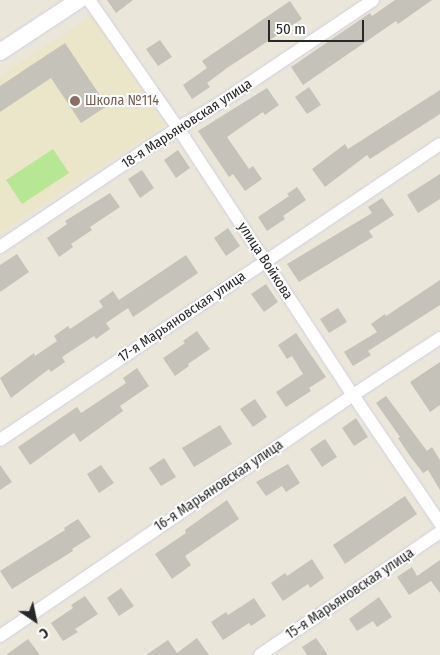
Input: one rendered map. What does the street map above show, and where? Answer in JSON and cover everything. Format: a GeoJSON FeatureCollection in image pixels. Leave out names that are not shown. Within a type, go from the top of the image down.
{"type":"FeatureCollection","features":[{"type":"Feature","properties":{"kind":"street"},"geometry":{"type":"LineString","coordinates":[[0,52],[79,0]]}},
{"type":"Feature","properties":{"kind":"street","name":"улица Войкова"},"geometry":{"type":"LineString","coordinates":[[89,0],[178,128],[352,395],[440,523]]}},
{"type":"Feature","properties":{"kind":"street","name":"18-я Марьяновская улица"},"geometry":{"type":"LineString","coordinates":[[0,247],[373,0]]}},
{"type":"Feature","properties":{"kind":"street","name":"17-я Марьяновская улица"},"geometry":{"type":"LineString","coordinates":[[0,440],[440,144]]}},
{"type":"Feature","properties":{"kind":"street","name":"16-я Марьяновская улица"},"geometry":{"type":"LineString","coordinates":[[0,636],[352,395],[440,338]]}},
{"type":"Feature","properties":{"kind":"street","name":"15-я Марьяновская улица"},"geometry":{"type":"LineString","coordinates":[[260,655],[440,532]]}},
{"type":"Feature","properties":{"kind":"shaded area","name":"Школа №114"},"geometry":{"type":"Polygon","coordinates":[[[93,15],[165,125],[0,233],[0,76],[93,15]]]}},
{"type":"Feature","properties":{"kind":"green space"},"geometry":{"type":"Polygon","coordinates":[[[53,149],[69,173],[22,204],[6,180],[53,149]]]}},
{"type":"Feature","properties":{"kind":"building"},"geometry":{"type":"Polygon","coordinates":[[[107,0],[133,0],[116,13],[107,0]]]}},
{"type":"Feature","properties":{"kind":"building"},"geometry":{"type":"Polygon","coordinates":[[[395,0],[432,0],[398,24],[396,21],[303,85],[291,67],[370,13],[372,16],[395,0]]]}},
{"type":"Feature","properties":{"kind":"building"},"geometry":{"type":"Polygon","coordinates":[[[290,1],[302,19],[227,68],[207,83],[210,87],[192,99],[183,85],[207,68],[202,61],[290,1]]]}},
{"type":"Feature","properties":{"kind":"building"},"geometry":{"type":"Polygon","coordinates":[[[160,40],[172,57],[158,66],[146,49],[160,40]]]}},
{"type":"Feature","properties":{"kind":"building"},"geometry":{"type":"Polygon","coordinates":[[[65,43],[107,106],[81,123],[51,78],[0,112],[0,86],[65,43]]]}},
{"type":"Feature","properties":{"kind":"building"},"geometry":{"type":"Polygon","coordinates":[[[309,87],[321,105],[307,114],[295,97],[309,87]]]}},
{"type":"Feature","properties":{"kind":"building"},"geometry":{"type":"Polygon","coordinates":[[[267,88],[279,105],[265,115],[263,112],[227,137],[249,169],[253,166],[262,179],[245,191],[233,174],[229,177],[198,131],[267,88]]]}},
{"type":"Feature","properties":{"kind":"building"},"geometry":{"type":"Polygon","coordinates":[[[440,90],[440,114],[370,159],[367,155],[325,187],[312,169],[345,144],[348,149],[440,90]]]}},
{"type":"Feature","properties":{"kind":"building"},"geometry":{"type":"Polygon","coordinates":[[[178,150],[190,168],[176,178],[164,160],[178,150]]]}},
{"type":"Feature","properties":{"kind":"building"},"geometry":{"type":"Polygon","coordinates":[[[142,170],[154,188],[140,198],[128,179],[142,170]]]}},
{"type":"Feature","properties":{"kind":"building"},"geometry":{"type":"Polygon","coordinates":[[[440,174],[440,199],[418,213],[407,195],[440,174]]]}},
{"type":"Feature","properties":{"kind":"building"},"geometry":{"type":"Polygon","coordinates":[[[297,187],[306,200],[283,216],[285,219],[267,231],[258,217],[289,196],[287,194],[297,187]]]}},
{"type":"Feature","properties":{"kind":"building"},"geometry":{"type":"Polygon","coordinates":[[[110,193],[120,207],[90,227],[92,230],[71,244],[73,247],[59,257],[47,238],[67,224],[65,221],[110,193]]]}},
{"type":"Feature","properties":{"kind":"building"},"geometry":{"type":"Polygon","coordinates":[[[382,198],[394,215],[369,231],[373,237],[299,282],[287,264],[372,213],[368,207],[382,198]]]}},
{"type":"Feature","properties":{"kind":"building"},"geometry":{"type":"Polygon","coordinates":[[[228,228],[240,246],[226,256],[214,238],[228,228]]]}},
{"type":"Feature","properties":{"kind":"building"},"geometry":{"type":"Polygon","coordinates":[[[17,254],[29,272],[0,292],[0,265],[17,254]]]}},
{"type":"Feature","properties":{"kind":"building"},"geometry":{"type":"Polygon","coordinates":[[[186,255],[198,273],[133,317],[128,308],[106,323],[110,329],[96,339],[94,336],[62,357],[65,362],[51,372],[49,369],[11,398],[0,378],[34,353],[35,356],[57,341],[54,336],[68,326],[70,329],[103,307],[99,301],[113,291],[119,300],[186,255]]]}},
{"type":"Feature","properties":{"kind":"building"},"geometry":{"type":"Polygon","coordinates":[[[440,280],[440,305],[368,351],[371,355],[353,366],[344,352],[377,332],[371,324],[440,280]]]}},
{"type":"Feature","properties":{"kind":"building"},"geometry":{"type":"Polygon","coordinates":[[[266,284],[278,302],[264,312],[251,294],[266,284]]]}},
{"type":"Feature","properties":{"kind":"building"},"geometry":{"type":"Polygon","coordinates":[[[338,308],[347,322],[329,333],[320,319],[338,308]]]}},
{"type":"Feature","properties":{"kind":"building"},"geometry":{"type":"Polygon","coordinates":[[[197,331],[210,349],[188,364],[189,366],[175,376],[163,358],[185,343],[183,341],[197,331]]]}},
{"type":"Feature","properties":{"kind":"building"},"geometry":{"type":"Polygon","coordinates":[[[296,333],[326,377],[309,388],[311,391],[286,407],[276,392],[303,374],[292,356],[287,359],[278,345],[296,333]]]}},
{"type":"Feature","properties":{"kind":"building"},"geometry":{"type":"Polygon","coordinates":[[[440,362],[440,405],[430,412],[410,382],[440,362]]]}},
{"type":"Feature","properties":{"kind":"building"},"geometry":{"type":"Polygon","coordinates":[[[137,368],[149,386],[120,406],[123,411],[80,442],[74,433],[30,465],[18,447],[77,407],[81,413],[126,383],[123,378],[137,368]]]}},
{"type":"Feature","properties":{"kind":"building"},"geometry":{"type":"Polygon","coordinates":[[[386,396],[427,451],[432,447],[440,460],[440,490],[428,470],[423,473],[410,456],[398,438],[400,437],[376,403],[386,396]]]}},
{"type":"Feature","properties":{"kind":"building"},"geometry":{"type":"Polygon","coordinates":[[[255,399],[267,417],[253,427],[240,409],[255,399]]]}},
{"type":"Feature","properties":{"kind":"building"},"geometry":{"type":"Polygon","coordinates":[[[356,418],[368,437],[354,446],[342,428],[356,418]]]}},
{"type":"Feature","properties":{"kind":"building"},"geometry":{"type":"Polygon","coordinates":[[[220,425],[232,444],[194,467],[182,448],[220,425]]]}},
{"type":"Feature","properties":{"kind":"building"},"geometry":{"type":"Polygon","coordinates":[[[325,439],[337,457],[322,467],[310,449],[325,439]]]}},
{"type":"Feature","properties":{"kind":"building"},"geometry":{"type":"Polygon","coordinates":[[[164,458],[176,477],[161,486],[149,468],[164,458]]]}},
{"type":"Feature","properties":{"kind":"building"},"geometry":{"type":"Polygon","coordinates":[[[288,464],[300,483],[286,492],[282,486],[266,496],[256,482],[288,464]]]}},
{"type":"Feature","properties":{"kind":"building"},"geometry":{"type":"Polygon","coordinates":[[[0,465],[12,482],[0,490],[0,465]]]}},
{"type":"Feature","properties":{"kind":"building"},"geometry":{"type":"Polygon","coordinates":[[[101,465],[114,483],[99,493],[87,474],[101,465]]]}},
{"type":"Feature","properties":{"kind":"building"},"geometry":{"type":"Polygon","coordinates":[[[405,496],[417,514],[345,564],[333,545],[405,496]]]}},
{"type":"Feature","properties":{"kind":"building"},"geometry":{"type":"Polygon","coordinates":[[[227,500],[239,519],[185,556],[191,565],[172,579],[155,554],[186,533],[185,530],[227,500]]]}},
{"type":"Feature","properties":{"kind":"building"},"geometry":{"type":"Polygon","coordinates":[[[78,519],[91,537],[72,549],[73,551],[12,589],[0,571],[65,530],[64,528],[78,519]]]}},
{"type":"Feature","properties":{"kind":"building"},"geometry":{"type":"Polygon","coordinates":[[[312,559],[324,578],[310,588],[308,584],[283,601],[271,583],[285,573],[287,576],[312,559]]]}},
{"type":"Feature","properties":{"kind":"building"},"geometry":{"type":"Polygon","coordinates":[[[440,560],[440,593],[431,581],[409,595],[397,577],[412,567],[417,576],[440,560]]]}},
{"type":"Feature","properties":{"kind":"building"},"geometry":{"type":"Polygon","coordinates":[[[121,588],[134,606],[119,616],[107,598],[121,588]]]}},
{"type":"Feature","properties":{"kind":"building"},"geometry":{"type":"Polygon","coordinates":[[[85,596],[98,614],[75,629],[78,632],[63,641],[51,623],[73,608],[71,605],[85,596]]]}},
{"type":"Feature","properties":{"kind":"building"},"geometry":{"type":"Polygon","coordinates":[[[379,597],[392,617],[377,627],[373,621],[357,631],[349,619],[379,597]]]}},
{"type":"Feature","properties":{"kind":"building"},"geometry":{"type":"Polygon","coordinates":[[[254,598],[266,616],[251,626],[249,623],[223,640],[211,622],[226,612],[228,615],[254,598]]]}},
{"type":"Feature","properties":{"kind":"building"},"geometry":{"type":"Polygon","coordinates":[[[197,638],[209,655],[146,655],[168,640],[177,653],[197,638]]]}},
{"type":"Feature","properties":{"kind":"building"},"geometry":{"type":"Polygon","coordinates":[[[316,638],[328,655],[307,655],[302,647],[316,638]]]}},
{"type":"Feature","properties":{"kind":"building"},"geometry":{"type":"Polygon","coordinates":[[[28,639],[40,655],[6,655],[28,639]]]}},
{"type":"Feature","properties":{"kind":"place","name":"Школа №114"},"geometry":{"type":"Point","coordinates":[75,101]}}]}
